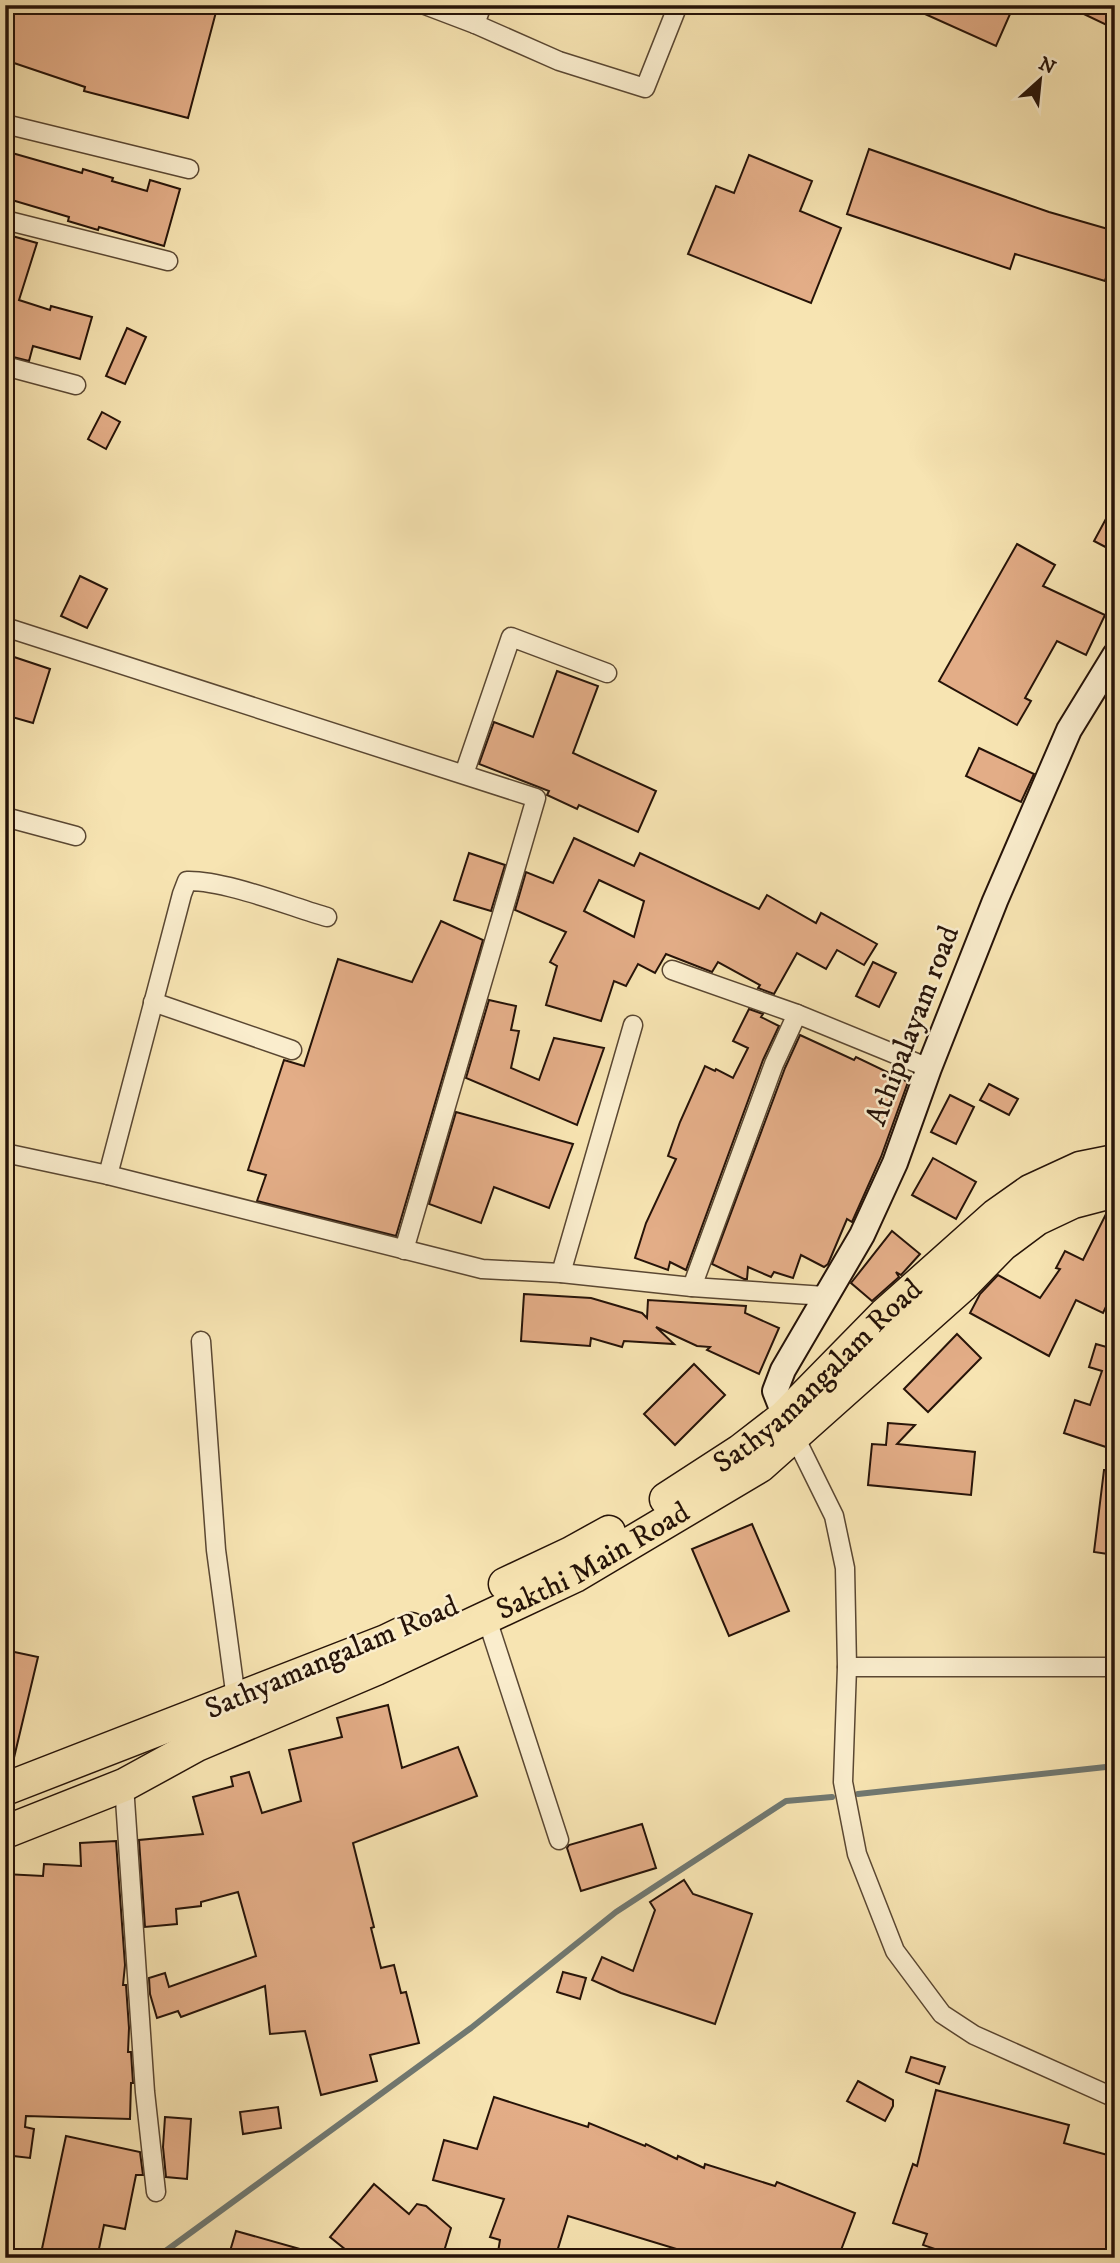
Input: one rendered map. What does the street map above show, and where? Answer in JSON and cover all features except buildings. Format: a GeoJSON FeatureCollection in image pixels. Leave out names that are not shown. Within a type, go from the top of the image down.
{"type":"FeatureCollection","features":[{"type":"Feature","properties":{"kind":"highway","name":"Sathyamangalam Road"},"geometry":{"type":"LineString","coordinates":[[5,1789],[386,1641],[571,1553],[789,1427],[885,1314],[996,1215],[1030,1191],[1080,1168],[1115,1161]]}},
{"type":"Feature","properties":{"kind":"highway","name":"Sakthi Main Road"},"geometry":{"type":"LineString","coordinates":[[5,1832],[124,1785],[197,1745],[376,1669],[575,1576],[760,1466],[789,1427],[962,1286],[1002,1245],[1037,1219],[1073,1202],[1115,1191]]}},
{"type":"Feature","properties":{"kind":"street"},"geometry":{"type":"LineString","coordinates":[[425,5],[559,61],[645,88],[678,5]]}},
{"type":"Feature","properties":{"kind":"street"},"geometry":{"type":"LineString","coordinates":[[475,24],[482,5]]}},
{"type":"Feature","properties":{"kind":"street"},"geometry":{"type":"LineString","coordinates":[[5,124],[189,169]]}},
{"type":"Feature","properties":{"kind":"street"},"geometry":{"type":"LineString","coordinates":[[5,220],[168,261]]}},
{"type":"Feature","properties":{"kind":"street"},"geometry":{"type":"LineString","coordinates":[[5,366],[76,385]]}},
{"type":"Feature","properties":{"kind":"street"},"geometry":{"type":"LineString","coordinates":[[5,627],[536,798],[404,1250]]}},
{"type":"Feature","properties":{"kind":"street"},"geometry":{"type":"LineString","coordinates":[[464,774],[511,637],[607,673]]}},
{"type":"Feature","properties":{"kind":"street","name":"Athipalayam road"},"geometry":{"type":"LineString","coordinates":[[789,1427],[775,1391],[783,1370],[862,1235],[895,1163],[929,1068],[995,901],[1069,730],[1115,655]]}},
{"type":"Feature","properties":{"kind":"street"},"geometry":{"type":"LineString","coordinates":[[5,817],[76,836]]}},
{"type":"Feature","properties":{"kind":"street"},"geometry":{"type":"LineString","coordinates":[[108,1175],[187,881],[220,886],[327,917]]}},
{"type":"Feature","properties":{"kind":"street"},"geometry":{"type":"LineString","coordinates":[[672,970],[797,1014],[929,1068]]}},
{"type":"Feature","properties":{"kind":"street"},"geometry":{"type":"LineString","coordinates":[[153,1002],[292,1050]]}},
{"type":"Feature","properties":{"kind":"street"},"geometry":{"type":"LineString","coordinates":[[692,1287],[774,1064],[797,1014]]}},
{"type":"Feature","properties":{"kind":"street"},"geometry":{"type":"LineString","coordinates":[[561,1273],[633,1025]]}},
{"type":"Feature","properties":{"kind":"street"},"geometry":{"type":"LineString","coordinates":[[5,1153],[108,1175],[482,1269],[561,1273],[692,1287],[825,1296]]}},
{"type":"Feature","properties":{"kind":"street"},"geometry":{"type":"LineString","coordinates":[[201,1341],[216,1550],[236,1699]]}},
{"type":"Feature","properties":{"kind":"street"},"geometry":{"type":"LineString","coordinates":[[789,1427],[834,1516],[845,1568],[847,1667],[843,1782],[857,1854],[895,1951],[942,2014],[974,2035],[1115,2098]]}},
{"type":"Feature","properties":{"kind":"street"},"geometry":{"type":"LineString","coordinates":[[486,1616],[559,1840]]}},
{"type":"Feature","properties":{"kind":"street"},"geometry":{"type":"LineString","coordinates":[[847,1667],[1115,1667]]}},
{"type":"Feature","properties":{"kind":"street"},"geometry":{"type":"LineString","coordinates":[[124,1785],[145,2092],[156,2192]]}},
{"type":"Feature","properties":{"kind":"waterway"},"geometry":{"type":"LineString","coordinates":[[858,1794],[1115,1766]]}},
{"type":"Feature","properties":{"kind":"waterway"},"geometry":{"type":"LineString","coordinates":[[156,2258],[471,2028],[616,1912],[786,1801],[832,1797]]}}]}
